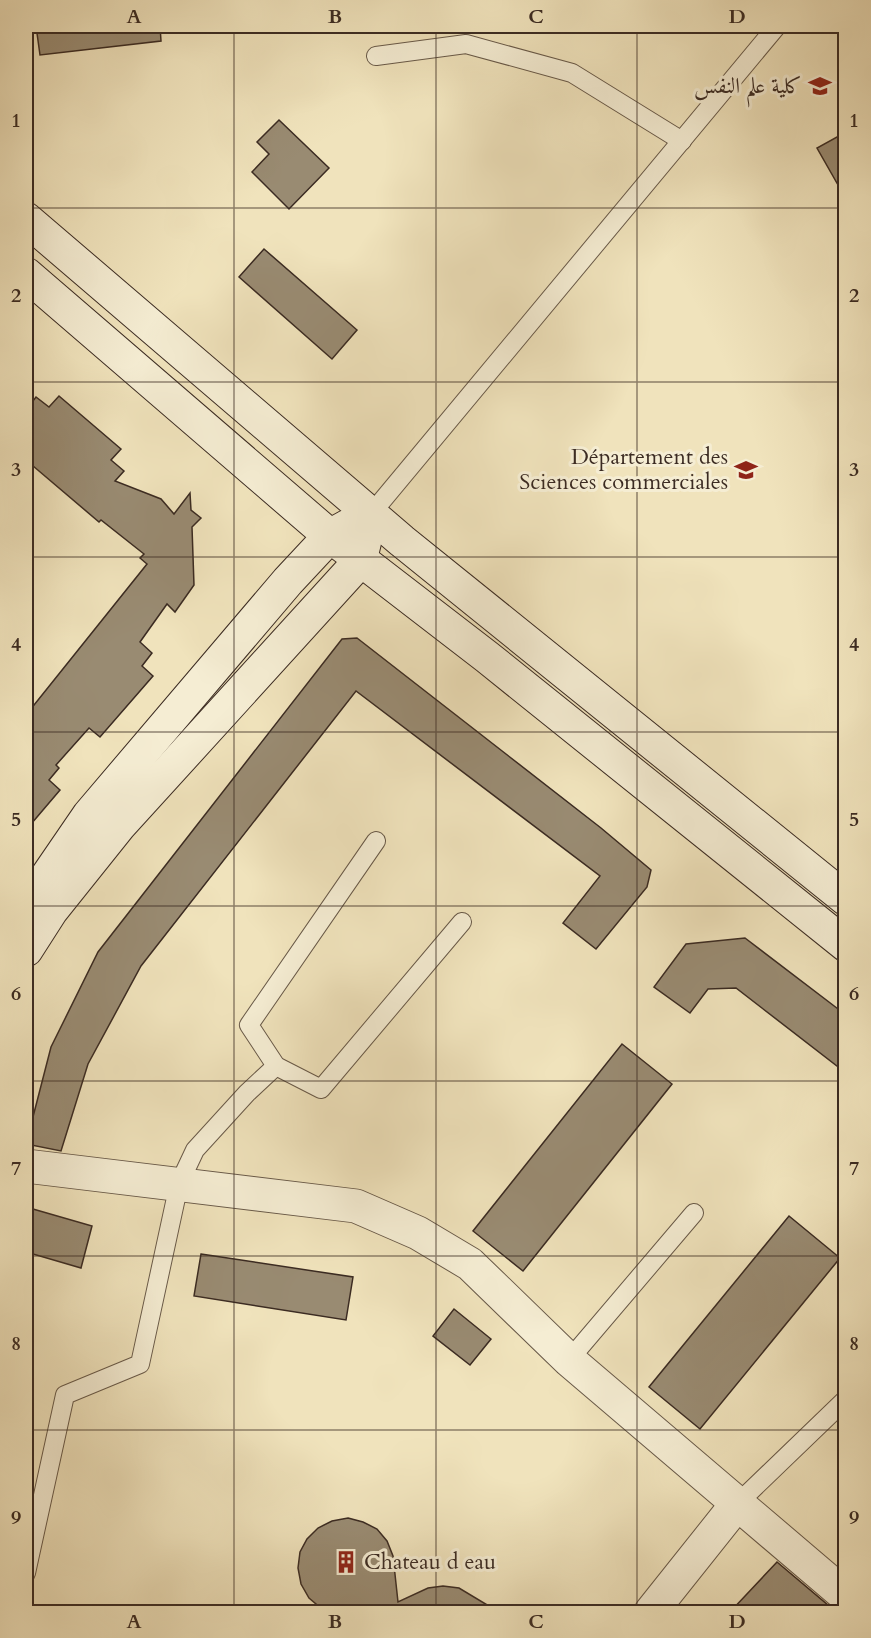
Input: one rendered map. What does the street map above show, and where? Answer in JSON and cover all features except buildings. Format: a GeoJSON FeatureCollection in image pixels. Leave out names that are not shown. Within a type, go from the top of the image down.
{"type":"FeatureCollection","features":[{"type":"Feature","properties":{"kind":"main road"},"geometry":{"type":"LineString","coordinates":[[26,219],[402,541],[846,899]]}},
{"type":"Feature","properties":{"kind":"main road"},"geometry":{"type":"LineString","coordinates":[[26,274],[360,561],[487,657],[846,945]]}},
{"type":"Feature","properties":{"kind":"main road"},"geometry":{"type":"LineString","coordinates":[[26,907],[89,815],[288,581],[330,536],[371,514]]}},
{"type":"Feature","properties":{"kind":"main road"},"geometry":{"type":"LineString","coordinates":[[26,950],[51,911],[119,826],[360,561],[371,514]]}},
{"type":"Feature","properties":{"kind":"main road"},"geometry":{"type":"LineString","coordinates":[[26,1166],[356,1206],[418,1233],[470,1264],[569,1360],[846,1596]]}},
{"type":"Feature","properties":{"kind":"main road"},"geometry":{"type":"LineString","coordinates":[[651,1612],[737,1504]]}},
{"type":"Feature","properties":{"kind":"lane"},"geometry":{"type":"LineString","coordinates":[[371,514],[777,26]]}},
{"type":"Feature","properties":{"kind":"lane"},"geometry":{"type":"LineString","coordinates":[[376,57],[466,44],[562,70],[572,73],[682,141]]}},
{"type":"Feature","properties":{"kind":"lane"},"geometry":{"type":"LineString","coordinates":[[376,841],[249,1025],[276,1066],[321,1089],[462,922]]}},
{"type":"Feature","properties":{"kind":"lane"},"geometry":{"type":"LineString","coordinates":[[26,1573],[65,1395],[140,1364],[179,1184],[195,1150],[247,1093],[276,1066]]}},
{"type":"Feature","properties":{"kind":"lane"},"geometry":{"type":"LineString","coordinates":[[569,1360],[694,1213]]}},
{"type":"Feature","properties":{"kind":"lane"},"geometry":{"type":"LineString","coordinates":[[737,1504],[846,1399]]}},
{"type":"Feature","properties":{"kind":"place","name":"كلية علم النفس"},"geometry":{"type":"Point","coordinates":[820,86]}},
{"type":"Feature","properties":{"kind":"place","name":"Département des Sciences commerciales"},"geometry":{"type":"Point","coordinates":[746,470]}},
{"type":"Feature","properties":{"kind":"place","name":"Chateau d eau"},"geometry":{"type":"Point","coordinates":[346,1562]}}]}
